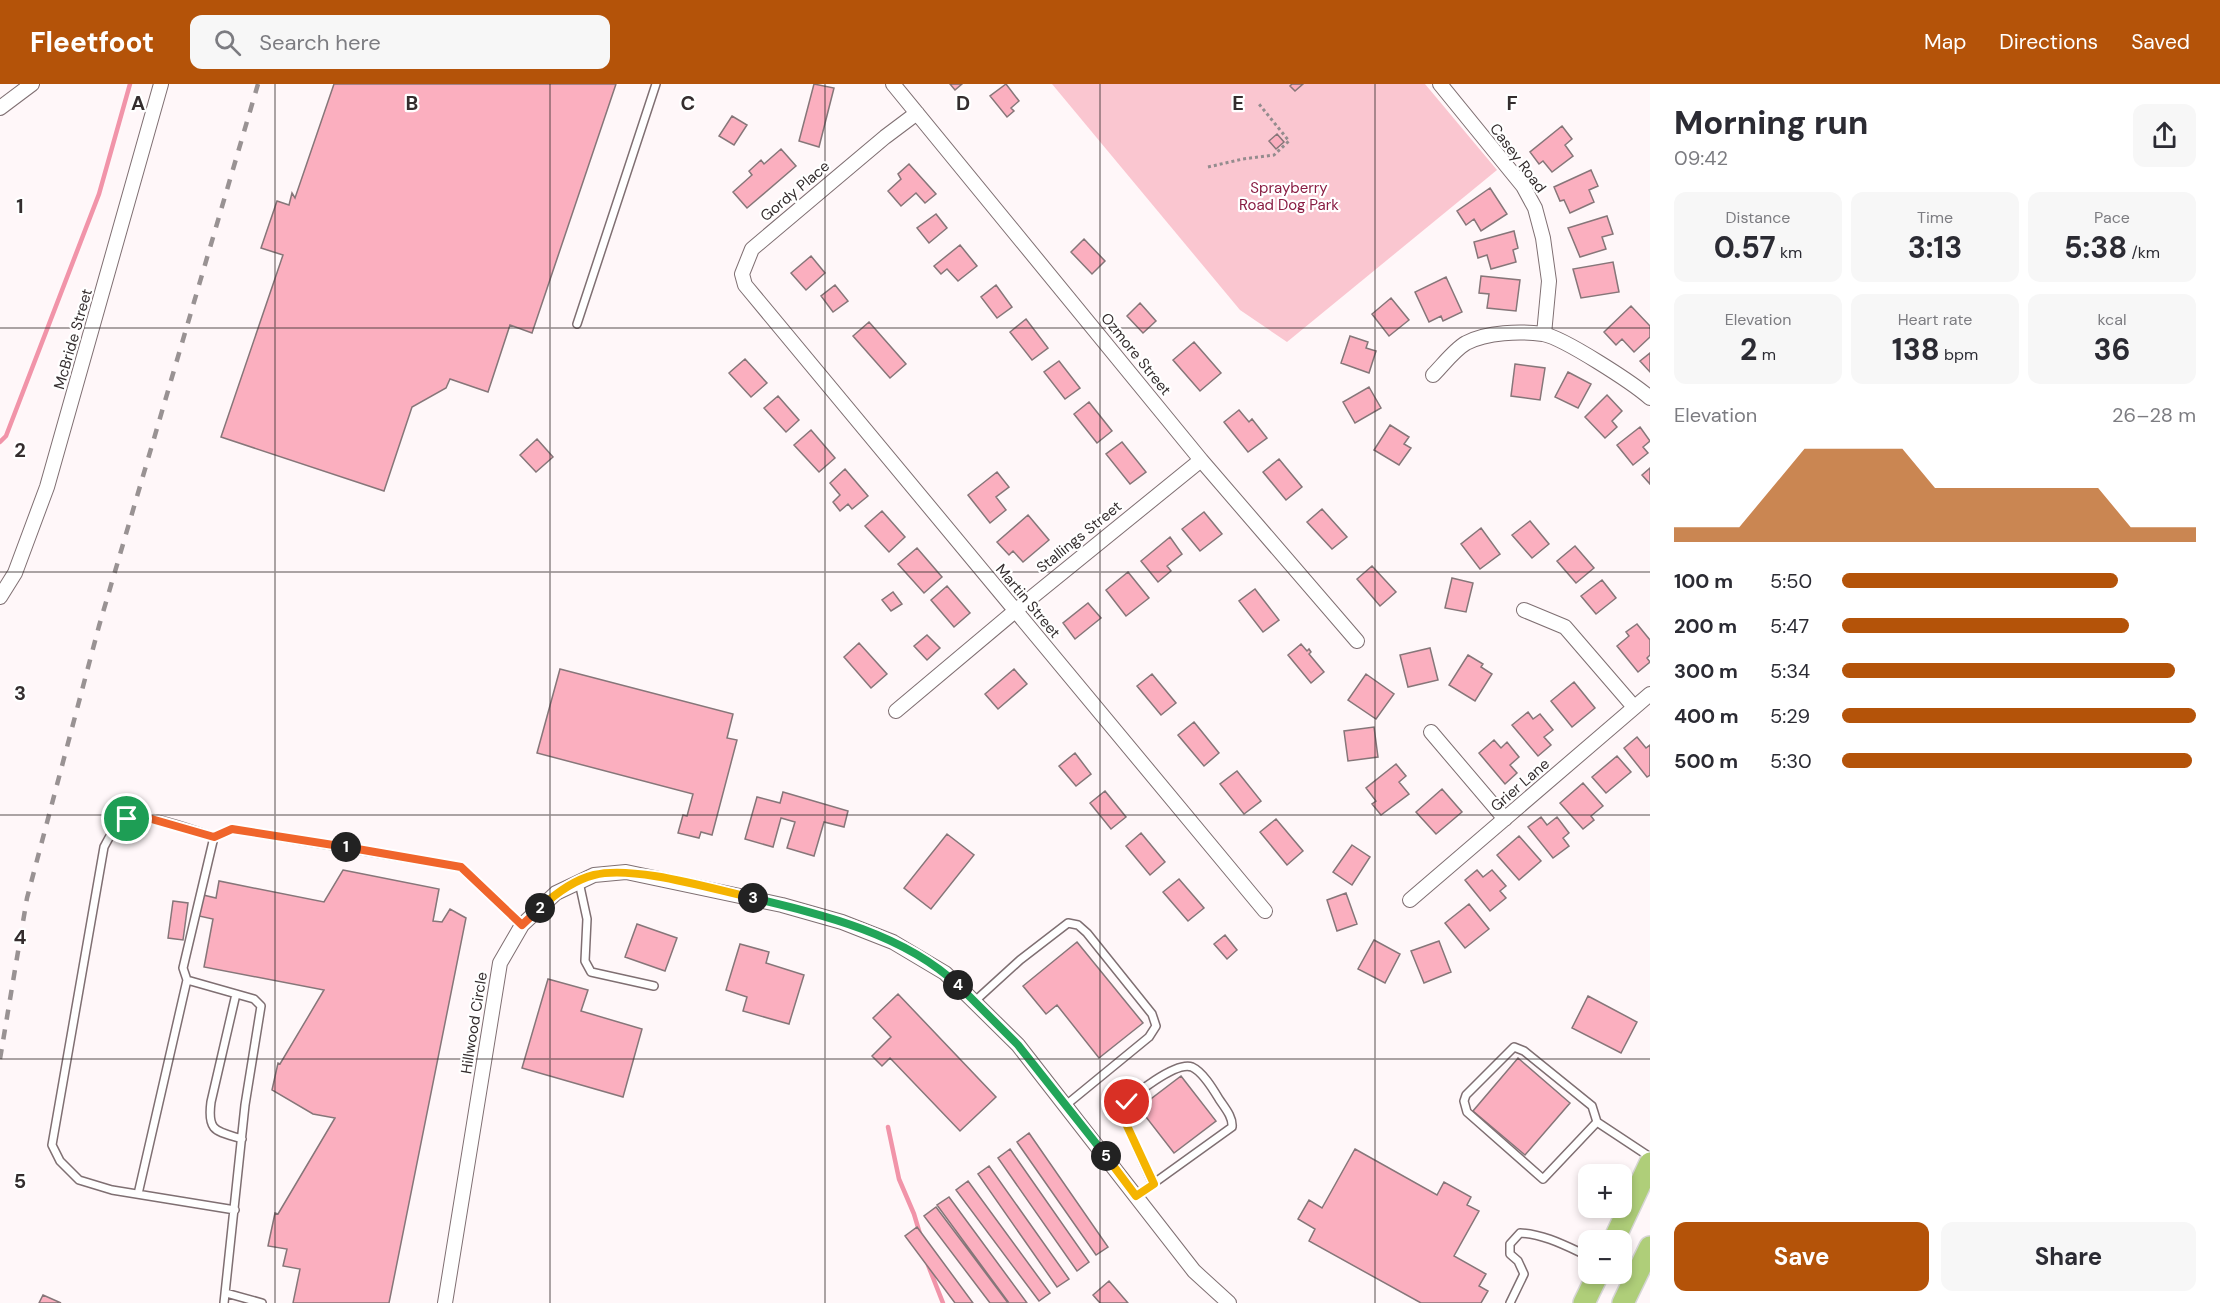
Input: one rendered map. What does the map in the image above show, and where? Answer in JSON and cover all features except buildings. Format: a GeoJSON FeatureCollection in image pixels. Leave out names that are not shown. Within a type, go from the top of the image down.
{"type":"FeatureCollection","features":[{"type":"Feature","properties":{"kind":"main road"},"geometry":{"type":"LineString","coordinates":[[1619,1230],[1650,1163]]}},
{"type":"Feature","properties":{"kind":"main road"},"geometry":{"type":"LineString","coordinates":[[1623,1303],[1650,1246]]}},
{"type":"Feature","properties":{"kind":"main road"},"geometry":{"type":"LineString","coordinates":[[1584,1303],[1593,1284]]}},
{"type":"Feature","properties":{"kind":"street"},"geometry":{"type":"LineString","coordinates":[[0,108],[32,84]]}},
{"type":"Feature","properties":{"kind":"street","name":"McBride Street"},"geometry":{"type":"LineString","coordinates":[[0,597],[15,573],[47,487],[161,84]]}},
{"type":"Feature","properties":{"kind":"street","name":"Ozmore Street"},"geometry":{"type":"LineString","coordinates":[[893,84],[1201,460],[1357,641]]}},
{"type":"Feature","properties":{"kind":"street","name":"Casey Road"},"geometry":{"type":"LineString","coordinates":[[1440,84],[1523,186],[1535,208],[1550,281],[1544,334]]}},
{"type":"Feature","properties":{"kind":"street","name":"Gordy Place"},"geometry":{"type":"LineString","coordinates":[[766,312],[745,285],[742,274],[752,249],[885,137],[917,113]]}},
{"type":"Feature","properties":{"kind":"street","name":"Martin Street"},"geometry":{"type":"LineString","coordinates":[[766,312],[1265,911]]}},
{"type":"Feature","properties":{"kind":"street"},"geometry":{"type":"LineString","coordinates":[[1433,375],[1465,344],[1483,337],[1512,333],[1544,334],[1559,339],[1650,398]]}},
{"type":"Feature","properties":{"kind":"street","name":"Stallings Street"},"geometry":{"type":"LineString","coordinates":[[896,711],[1201,460]]}},
{"type":"Feature","properties":{"kind":"street"},"geometry":{"type":"LineString","coordinates":[[1524,610],[1564,627],[1634,707]]}},
{"type":"Feature","properties":{"kind":"street","name":"Grier Lane"},"geometry":{"type":"LineString","coordinates":[[1410,900],[1650,694]]}},
{"type":"Feature","properties":{"kind":"street"},"geometry":{"type":"LineString","coordinates":[[1431,732],[1505,819]]}},
{"type":"Feature","properties":{"kind":"street","name":"Hillwood Circle"},"geometry":{"type":"LineString","coordinates":[[445,1303],[500,963],[522,925],[556,892],[594,875],[626,872],[715,890],[842,922],[893,942],[945,972],[1018,1045],[1194,1271],[1229,1303]]}},
{"type":"Feature","properties":{"kind":"lane"},"geometry":{"type":"LineString","coordinates":[[578,324],[656,84]]}},
{"type":"Feature","properties":{"kind":"lane"},"geometry":{"type":"LineString","coordinates":[[235,1210],[112,1190],[79,1180],[60,1161],[52,1145],[104,847],[113,830],[127,819],[141,816],[214,837],[232,829],[461,867],[522,925]]}},
{"type":"Feature","properties":{"kind":"lane"},"geometry":{"type":"LineString","coordinates":[[138,1194],[187,980],[183,968],[214,837]]}},
{"type":"Feature","properties":{"kind":"lane"},"geometry":{"type":"LineString","coordinates":[[579,882],[587,919],[585,961],[591,972],[654,986]]}},
{"type":"Feature","properties":{"kind":"lane"},"geometry":{"type":"LineString","coordinates":[[975,1001],[1020,960],[1068,923],[1078,925],[1087,933],[1152,1014],[1156,1026],[1149,1037],[1066,1106]]}},
{"type":"Feature","properties":{"kind":"lane"},"geometry":{"type":"LineString","coordinates":[[187,980],[254,999],[261,1006],[242,1139],[224,1303]]}},
{"type":"Feature","properties":{"kind":"lane"},"geometry":{"type":"LineString","coordinates":[[236,994],[209,1118],[218,1131],[242,1139]]}},
{"type":"Feature","properties":{"kind":"lane"},"geometry":{"type":"LineString","coordinates":[[1597,1122],[1543,1179],[1467,1112],[1464,1101],[1466,1095],[1514,1047],[1524,1051],[1592,1106],[1597,1122],[1650,1157]]}},
{"type":"Feature","properties":{"kind":"lane"},"geometry":{"type":"LineString","coordinates":[[1136,1196],[1154,1184],[1232,1127],[1233,1121],[1212,1089],[1199,1072],[1192,1067],[1181,1066],[1161,1077],[1122,1107],[1122,1115],[1154,1184]]}},
{"type":"Feature","properties":{"kind":"lane"},"geometry":{"type":"LineString","coordinates":[[1510,1303],[1524,1274],[1518,1262],[1510,1254],[1510,1244],[1520,1233],[1549,1239],[1578,1252]]}},
{"type":"Feature","properties":{"kind":"lane"},"geometry":{"type":"LineString","coordinates":[[226,1293],[262,1303]]}},
{"type":"Feature","properties":{"kind":"path"},"geometry":{"type":"LineString","coordinates":[[1208,167],[1274,155],[1289,141],[1259,104]]}},
{"type":"Feature","properties":{"kind":"green space","name":"Sprayberry Road Dog Park"},"geometry":{"type":"Polygon","coordinates":[[[1052,84],[1425,84],[1497,170],[1287,342],[1240,310],[1052,84]]]}},
{"type":"Feature","properties":{"kind":"waterway"},"geometry":{"type":"LineString","coordinates":[[0,442],[6,436],[99,194],[130,84]]}},
{"type":"Feature","properties":{"kind":"waterway"},"geometry":{"type":"LineString","coordinates":[[888,1127],[899,1179],[920,1234]]}},
{"type":"Feature","properties":{"kind":"waterway"},"geometry":{"type":"LineString","coordinates":[[928,1265],[943,1303]]}},
{"type":"Feature","properties":{"kind":"railway"},"geometry":{"type":"LineString","coordinates":[[0,1059],[27,898],[99,626],[258,84]]}},
{"type":"Feature","properties":{"kind":"route"},"geometry":{"type":"LineString","coordinates":[[127,819],[141,816],[214,837],[232,829],[447,863],[461,867],[522,925],[556,892],[594,875],[626,872],[782,905],[842,922],[893,942],[945,972],[1018,1045],[1136,1196],[1154,1184],[1122,1115],[1122,1107],[1127,1102]]}}]}
